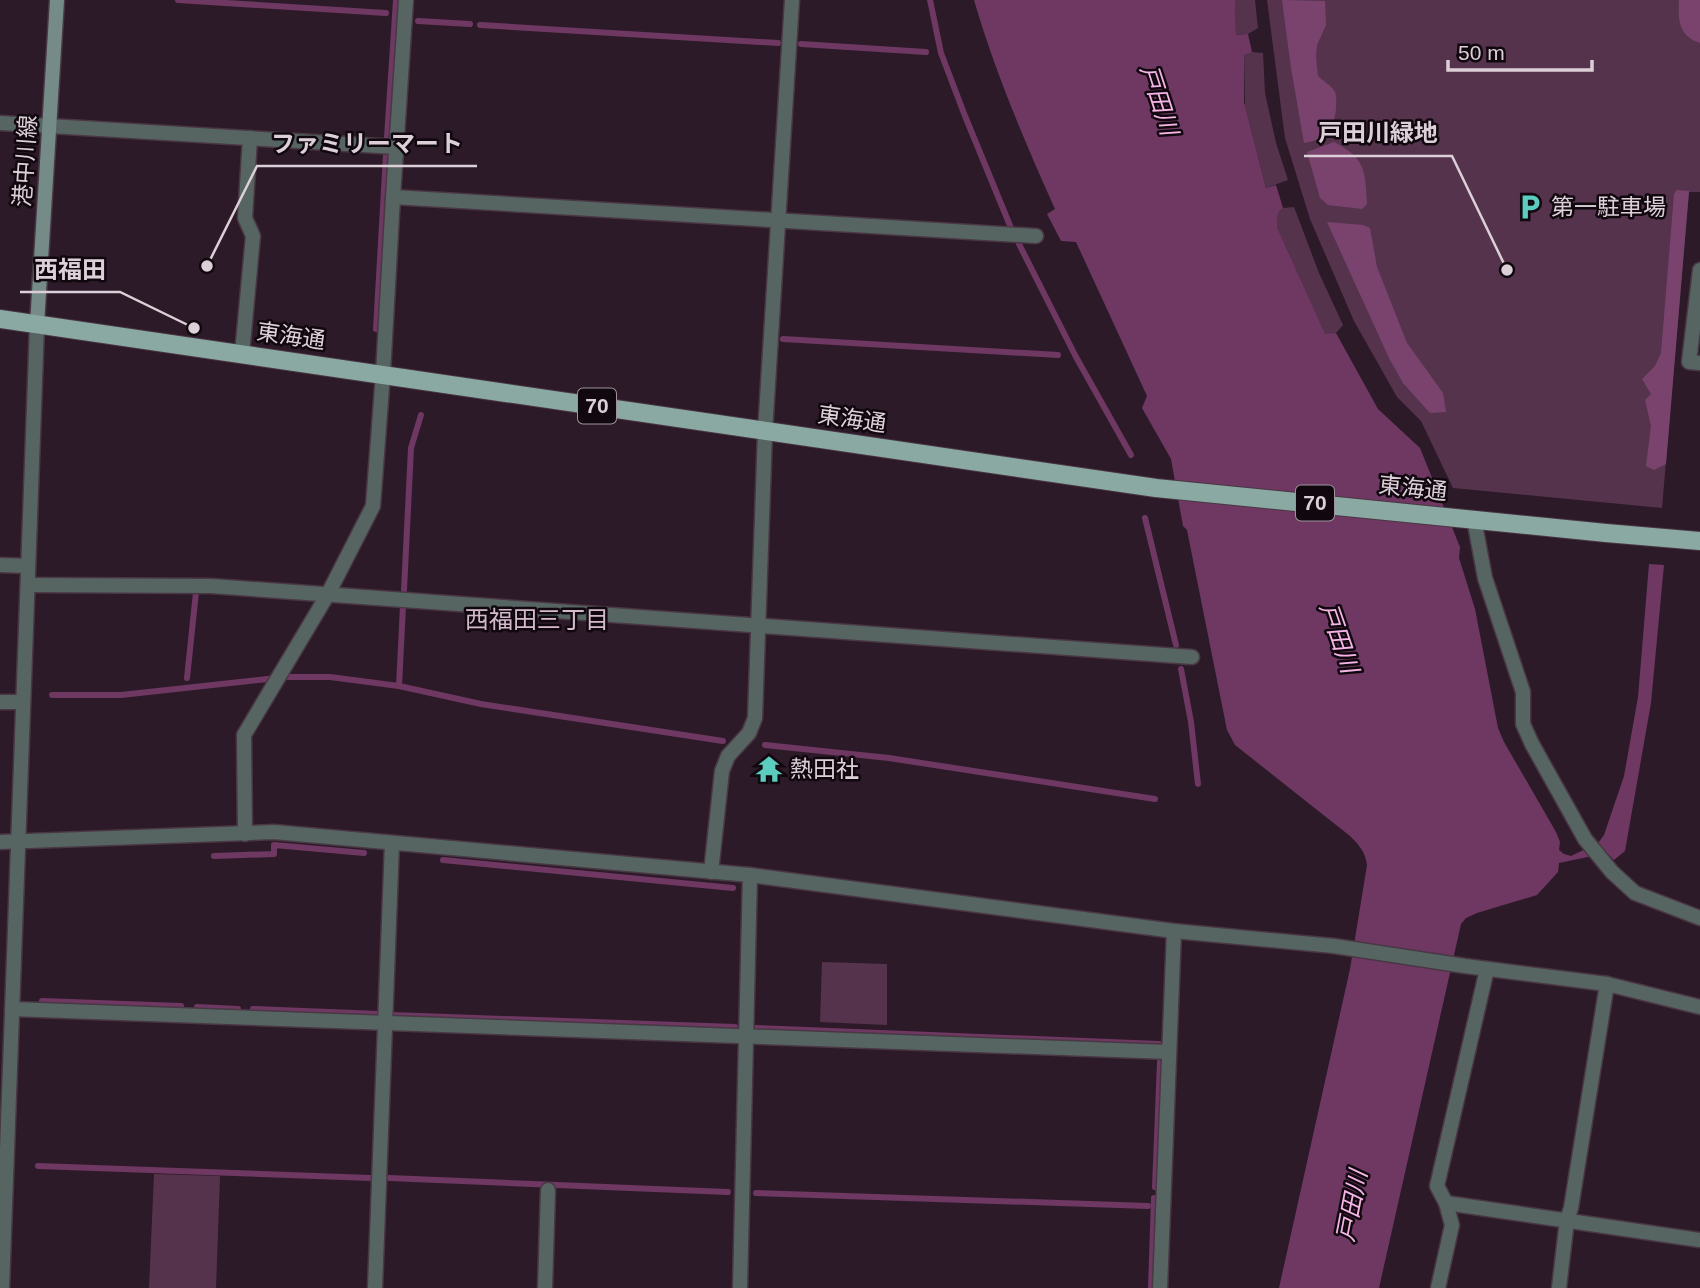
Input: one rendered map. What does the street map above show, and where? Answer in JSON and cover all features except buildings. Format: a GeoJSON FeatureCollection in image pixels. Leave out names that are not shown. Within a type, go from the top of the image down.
{"type":"FeatureCollection","features":[{"type":"Feature","properties":{"kind":"main road","name":"港中川線"},"geometry":{"type":"LineString","coordinates":[[37,325],[57,0]]}},
{"type":"Feature","properties":{"kind":"main road","name":"東海通"},"geometry":{"type":"LineString","coordinates":[[0,319],[1156,488],[1700,541]]}},
{"type":"Feature","properties":{"kind":"street"},"geometry":{"type":"LineString","coordinates":[[245,834],[244,735],[328,594],[373,506],[406,0]]}},
{"type":"Feature","properties":{"kind":"street"},"geometry":{"type":"LineString","coordinates":[[711,872],[722,771],[728,756],[749,733],[755,718],[765,432],[792,0]]}},
{"type":"Feature","properties":{"kind":"street"},"geometry":{"type":"LineString","coordinates":[[0,123],[396,147]]}},
{"type":"Feature","properties":{"kind":"street"},"geometry":{"type":"LineString","coordinates":[[242,354],[253,236],[245,218],[250,138]]}},
{"type":"Feature","properties":{"kind":"street"},"geometry":{"type":"LineString","coordinates":[[393,197],[1036,236]]}},
{"type":"Feature","properties":{"kind":"street"},"geometry":{"type":"LineString","coordinates":[[1700,271],[1689,362],[1700,363]]}},
{"type":"Feature","properties":{"kind":"street"},"geometry":{"type":"LineString","coordinates":[[2,1288],[8,1006],[18,842],[37,325]]}},
{"type":"Feature","properties":{"kind":"street"},"geometry":{"type":"LineString","coordinates":[[1474,519],[1485,578],[1523,692],[1523,724],[1545,768],[1590,845],[1612,872],[1635,893],[1700,918]]}},
{"type":"Feature","properties":{"kind":"street"},"geometry":{"type":"LineString","coordinates":[[0,565],[28,566]]}},
{"type":"Feature","properties":{"kind":"street"},"geometry":{"type":"LineString","coordinates":[[28,585],[211,586],[1192,657]]}},
{"type":"Feature","properties":{"kind":"street"},"geometry":{"type":"LineString","coordinates":[[0,702],[23,702]]}},
{"type":"Feature","properties":{"kind":"street"},"geometry":{"type":"LineString","coordinates":[[0,842],[274,832],[750,875],[1174,931],[1340,947],[1607,984],[1700,1007]]}},
{"type":"Feature","properties":{"kind":"street"},"geometry":{"type":"LineString","coordinates":[[375,1288],[392,843]]}},
{"type":"Feature","properties":{"kind":"street"},"geometry":{"type":"LineString","coordinates":[[740,1288],[750,875]]}},
{"type":"Feature","properties":{"kind":"street"},"geometry":{"type":"LineString","coordinates":[[1160,1288],[1174,931]]}},
{"type":"Feature","properties":{"kind":"street"},"geometry":{"type":"LineString","coordinates":[[1438,1288],[1452,1225],[1446,1203],[1437,1186],[1487,969]]}},
{"type":"Feature","properties":{"kind":"street"},"geometry":{"type":"LineString","coordinates":[[1559,1288],[1567,1220],[1572,1209],[1607,984]]}},
{"type":"Feature","properties":{"kind":"street"},"geometry":{"type":"LineString","coordinates":[[8,1006],[1169,1052]]}},
{"type":"Feature","properties":{"kind":"street"},"geometry":{"type":"LineString","coordinates":[[545,1288],[548,1190]]}},
{"type":"Feature","properties":{"kind":"street"},"geometry":{"type":"LineString","coordinates":[[1446,1203],[1700,1240]]}},
{"type":"Feature","properties":{"kind":"shaded area"},"geometry":{"type":"Polygon","coordinates":[[[1235,0],[1255,0],[1258,28],[1248,34],[1236,35],[1235,0]]]}},
{"type":"Feature","properties":{"kind":"shaded area"},"geometry":{"type":"Polygon","coordinates":[[[1267,0],[1700,0],[1700,192],[1689,192],[1662,508],[1453,488],[1421,421],[1397,397],[1354,321],[1310,219],[1285,138],[1267,0]]]}},
{"type":"Feature","properties":{"kind":"shaded area"},"geometry":{"type":"Polygon","coordinates":[[[1282,0],[1325,1],[1326,25],[1317,45],[1316,57],[1318,76],[1336,94],[1335,116],[1327,133],[1304,143],[1291,68],[1282,0]]]}},
{"type":"Feature","properties":{"kind":"shaded area"},"geometry":{"type":"Polygon","coordinates":[[[1679,0],[1700,0],[1700,43],[1683,31],[1679,20],[1679,0]]]}},
{"type":"Feature","properties":{"kind":"shaded area"},"geometry":{"type":"Polygon","coordinates":[[[1263,53],[1265,93],[1276,143],[1288,180],[1266,188],[1245,106],[1244,54],[1263,53]]]}},
{"type":"Feature","properties":{"kind":"shaded area"},"geometry":{"type":"Polygon","coordinates":[[[1334,142],[1352,154],[1362,167],[1367,204],[1362,209],[1328,205],[1320,198],[1307,152],[1334,142]]]}},
{"type":"Feature","properties":{"kind":"shaded area"},"geometry":{"type":"Polygon","coordinates":[[[1677,190],[1689,191],[1666,464],[1654,470],[1646,466],[1651,426],[1645,400],[1651,394],[1642,379],[1655,366],[1661,353],[1674,194],[1677,190]]]}},
{"type":"Feature","properties":{"kind":"shaded area"},"geometry":{"type":"Polygon","coordinates":[[[1294,207],[1319,273],[1343,325],[1336,333],[1325,335],[1277,227],[1278,213],[1283,208],[1294,207]]]}},
{"type":"Feature","properties":{"kind":"shaded area"},"geometry":{"type":"Polygon","coordinates":[[[1327,222],[1370,228],[1377,267],[1407,343],[1443,393],[1446,412],[1430,413],[1403,383],[1327,222]]]}},
{"type":"Feature","properties":{"kind":"shaded area"},"geometry":{"type":"Polygon","coordinates":[[[822,962],[887,964],[887,1025],[820,1022],[822,962]]]}},
{"type":"Feature","properties":{"kind":"shaded area"},"geometry":{"type":"Polygon","coordinates":[[[154,1174],[220,1176],[216,1288],[149,1288],[154,1174]]]}},
{"type":"Feature","properties":{"kind":"water","name":"戸田川"},"geometry":{"type":"Polygon","coordinates":[[[974,0],[1235,0],[1236,35],[1248,34],[1252,52],[1244,55],[1244,102],[1266,188],[1276,185],[1283,208],[1278,213],[1277,227],[1325,334],[1336,333],[1378,409],[1420,448],[1460,547],[1459,558],[1475,609],[1498,728],[1556,832],[1560,842],[1559,850],[1564,854],[1571,856],[1598,843],[1604,835],[1624,776],[1638,697],[1649,564],[1664,565],[1651,703],[1625,851],[1614,860],[1607,853],[1559,863],[1558,872],[1537,895],[1477,913],[1466,918],[1461,924],[1379,1288],[1279,1288],[1350,969],[1367,865],[1365,856],[1350,836],[1235,745],[1227,730],[1171,459],[1142,408],[1147,396],[1076,242],[1061,241],[1047,214],[1055,209],[1011,106],[974,0]]]}},
{"type":"Feature","properties":{"kind":"waterway"},"geometry":{"type":"LineString","coordinates":[[178,0],[386,13]]}},
{"type":"Feature","properties":{"kind":"waterway"},"geometry":{"type":"LineString","coordinates":[[387,138],[396,0]]}},
{"type":"Feature","properties":{"kind":"waterway"},"geometry":{"type":"LineString","coordinates":[[930,0],[941,53],[1011,228]]}},
{"type":"Feature","properties":{"kind":"waterway"},"geometry":{"type":"LineString","coordinates":[[418,21],[470,24]]}},
{"type":"Feature","properties":{"kind":"waterway"},"geometry":{"type":"LineString","coordinates":[[480,25],[778,43]]}},
{"type":"Feature","properties":{"kind":"waterway"},"geometry":{"type":"LineString","coordinates":[[801,44],[926,52]]}},
{"type":"Feature","properties":{"kind":"waterway"},"geometry":{"type":"LineString","coordinates":[[376,329],[386,155]]}},
{"type":"Feature","properties":{"kind":"waterway"},"geometry":{"type":"LineString","coordinates":[[1019,244],[1076,357],[1131,455]]}},
{"type":"Feature","properties":{"kind":"waterway"},"geometry":{"type":"LineString","coordinates":[[783,339],[1058,355]]}},
{"type":"Feature","properties":{"kind":"waterway"},"geometry":{"type":"LineString","coordinates":[[404,590],[411,448],[421,415]]}},
{"type":"Feature","properties":{"kind":"waterway"},"geometry":{"type":"LineString","coordinates":[[1145,518],[1176,645]]}},
{"type":"Feature","properties":{"kind":"waterway"},"geometry":{"type":"LineString","coordinates":[[187,678],[196,592]]}},
{"type":"Feature","properties":{"kind":"waterway"},"geometry":{"type":"LineString","coordinates":[[399,686],[403,606]]}},
{"type":"Feature","properties":{"kind":"waterway"},"geometry":{"type":"LineString","coordinates":[[1181,669],[1191,722],[1198,784]]}},
{"type":"Feature","properties":{"kind":"waterway"},"geometry":{"type":"LineString","coordinates":[[52,695],[121,695],[285,677],[330,677],[399,686],[481,704],[723,741]]}},
{"type":"Feature","properties":{"kind":"waterway"},"geometry":{"type":"LineString","coordinates":[[765,745],[889,758],[1155,799]]}},
{"type":"Feature","properties":{"kind":"waterway"},"geometry":{"type":"LineString","coordinates":[[214,856],[274,854],[274,845],[364,853]]}},
{"type":"Feature","properties":{"kind":"waterway"},"geometry":{"type":"LineString","coordinates":[[443,860],[733,888]]}},
{"type":"Feature","properties":{"kind":"waterway"},"geometry":{"type":"LineString","coordinates":[[42,1001],[181,1006]]}},
{"type":"Feature","properties":{"kind":"waterway"},"geometry":{"type":"LineString","coordinates":[[197,1007],[238,1009]]}},
{"type":"Feature","properties":{"kind":"waterway"},"geometry":{"type":"LineString","coordinates":[[253,1009],[379,1014]]}},
{"type":"Feature","properties":{"kind":"waterway"},"geometry":{"type":"LineString","coordinates":[[392,1015],[735,1027]]}},
{"type":"Feature","properties":{"kind":"waterway"},"geometry":{"type":"LineString","coordinates":[[756,1028],[1159,1044]]}},
{"type":"Feature","properties":{"kind":"waterway"},"geometry":{"type":"LineString","coordinates":[[1155,1187],[1160,1062]]}},
{"type":"Feature","properties":{"kind":"waterway"},"geometry":{"type":"LineString","coordinates":[[38,1166],[371,1178]]}},
{"type":"Feature","properties":{"kind":"waterway"},"geometry":{"type":"LineString","coordinates":[[389,1178],[728,1192]]}},
{"type":"Feature","properties":{"kind":"waterway"},"geometry":{"type":"LineString","coordinates":[[756,1193],[1148,1206]]}},
{"type":"Feature","properties":{"kind":"waterway"},"geometry":{"type":"LineString","coordinates":[[1151,1288],[1154,1198]]}},
{"type":"Feature","properties":{"kind":"place","name":"第一駐車場"},"geometry":{"type":"Point","coordinates":[1530,207]}},
{"type":"Feature","properties":{"kind":"place","name":"ファミリーマート"},"geometry":{"type":"Point","coordinates":[207,266]}},
{"type":"Feature","properties":{"kind":"place","name":"戸田川緑地"},"geometry":{"type":"Point","coordinates":[1507,270]}},
{"type":"Feature","properties":{"kind":"place","name":"西福田"},"geometry":{"type":"Point","coordinates":[194,328]}},
{"type":"Feature","properties":{"kind":"place","name":"熱田社"},"geometry":{"type":"Point","coordinates":[769,769]}},
{"type":"Feature","properties":{"kind":"district","name":"西福田三丁目"},"geometry":{"type":"Point","coordinates":[537,620]}}]}
